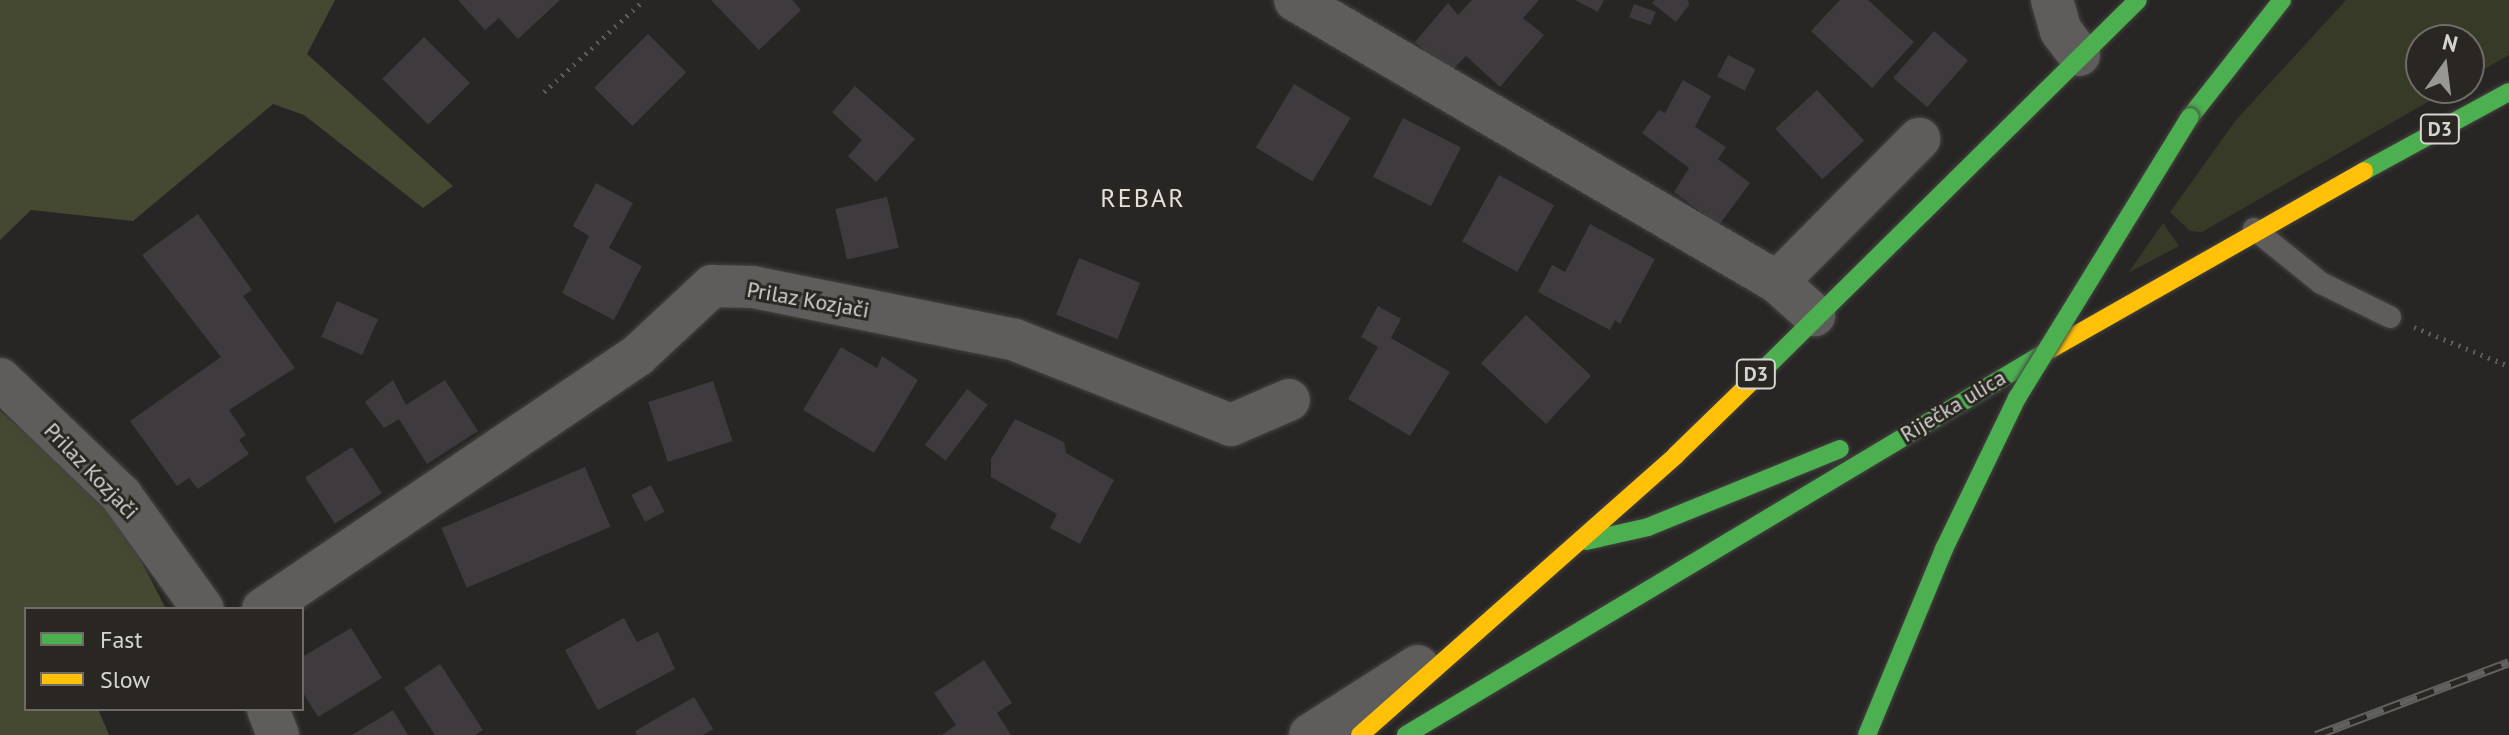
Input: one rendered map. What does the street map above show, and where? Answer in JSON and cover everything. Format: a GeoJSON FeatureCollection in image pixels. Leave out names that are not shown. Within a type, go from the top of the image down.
{"type":"FeatureCollection","features":[{"type":"Feature","properties":{"kind":"main road","name":"D3"},"geometry":{"type":"LineString","coordinates":[[1360,735],[1582,542],[1676,455],[1814,315],[2138,0]]}},
{"type":"Feature","properties":{"kind":"main road"},"geometry":{"type":"LineString","coordinates":[[1867,735],[1944,549],[2017,398],[2190,117],[2282,0]]}},
{"type":"Feature","properties":{"kind":"main road","name":"Riječka ulica"},"geometry":{"type":"LineString","coordinates":[[1406,735],[1961,401],[2254,229],[2509,92]]}},
{"type":"Feature","properties":{"kind":"main road"},"geometry":{"type":"LineString","coordinates":[[1582,542],[1648,527],[1961,401]]}},
{"type":"Feature","properties":{"kind":"street"},"geometry":{"type":"LineString","coordinates":[[1295,0],[1777,282],[1814,315]]}},
{"type":"Feature","properties":{"kind":"street"},"geometry":{"type":"LineString","coordinates":[[2052,0],[2061,31],[2079,55]]}},
{"type":"Feature","properties":{"kind":"street"},"geometry":{"type":"LineString","coordinates":[[1777,282],[1919,139]]}},
{"type":"Feature","properties":{"kind":"street","name":"Prilaz Kozjači"},"geometry":{"type":"LineString","coordinates":[[266,607],[637,356],[712,286],[753,287],[1015,340],[1231,425],[1289,400]]}},
{"type":"Feature","properties":{"kind":"street","name":"Prilaz Kozjači"},"geometry":{"type":"LineString","coordinates":[[0,379],[121,495],[202,607]]}},
{"type":"Feature","properties":{"kind":"street"},"geometry":{"type":"LineString","coordinates":[[1310,735],[1490,621]]}},
{"type":"Feature","properties":{"kind":"street"},"geometry":{"type":"LineString","coordinates":[[269,711],[278,735]]}},
{"type":"Feature","properties":{"kind":"lane"},"geometry":{"type":"LineString","coordinates":[[2254,229],[2321,283],[2390,317]]}},
{"type":"Feature","properties":{"kind":"path"},"geometry":{"type":"LineString","coordinates":[[544,92],[644,0]]}},
{"type":"Feature","properties":{"kind":"path"},"geometry":{"type":"LineString","coordinates":[[2390,317],[2509,366]]}},
{"type":"Feature","properties":{"kind":"green space"},"geometry":{"type":"Polygon","coordinates":[[[0,0],[335,0],[307,54],[453,186],[423,208],[304,115],[273,104],[133,221],[31,210],[0,240],[0,0]]]}},
{"type":"Feature","properties":{"kind":"green space"},"geometry":{"type":"Polygon","coordinates":[[[2346,0],[2509,0],[2509,55],[2485,69],[2485,24],[2405,24],[2405,104],[2424,104],[2202,232],[2190,231],[2170,212],[2236,120],[2346,0]]]}},
{"type":"Feature","properties":{"kind":"green space"},"geometry":{"type":"Polygon","coordinates":[[[2163,223],[2179,246],[2128,273],[2163,223]]]}},
{"type":"Feature","properties":{"kind":"green space"},"geometry":{"type":"Polygon","coordinates":[[[0,411],[113,506],[165,607],[24,607],[24,711],[99,711],[109,735],[0,735],[0,411]]]}},
{"type":"Feature","properties":{"kind":"building"},"geometry":{"type":"Polygon","coordinates":[[[458,0],[560,0],[518,39],[499,18],[485,30],[458,0]]]}},
{"type":"Feature","properties":{"kind":"building"},"geometry":{"type":"Polygon","coordinates":[[[711,0],[792,0],[801,10],[759,50],[711,0]]]}},
{"type":"Feature","properties":{"kind":"building"},"geometry":{"type":"Polygon","coordinates":[[[1472,0],[1539,0],[1523,18],[1544,35],[1500,87],[1466,56],[1448,74],[1415,42],[1448,3],[1458,15],[1472,0]]]}},
{"type":"Feature","properties":{"kind":"building"},"geometry":{"type":"Polygon","coordinates":[[[1575,0],[1604,0],[1598,12],[1575,0]]]}},
{"type":"Feature","properties":{"kind":"building"},"geometry":{"type":"Polygon","coordinates":[[[1655,0],[1688,0],[1689,5],[1676,22],[1652,3],[1655,0]]]}},
{"type":"Feature","properties":{"kind":"building"},"geometry":{"type":"Polygon","coordinates":[[[1840,0],[1868,0],[1914,42],[1872,88],[1811,31],[1840,0]]]}},
{"type":"Feature","properties":{"kind":"building"},"geometry":{"type":"Polygon","coordinates":[[[1634,4],[1656,12],[1651,25],[1629,17],[1634,4]]]}},
{"type":"Feature","properties":{"kind":"building"},"geometry":{"type":"Polygon","coordinates":[[[1934,31],[1968,61],[1927,107],[1893,78],[1934,31]]]}},
{"type":"Feature","properties":{"kind":"building"},"geometry":{"type":"Polygon","coordinates":[[[648,34],[686,72],[632,126],[594,88],[648,34]]]}},
{"type":"Feature","properties":{"kind":"building"},"geometry":{"type":"Polygon","coordinates":[[[424,37],[470,83],[428,125],[382,79],[424,37]]]}},
{"type":"Feature","properties":{"kind":"building"},"geometry":{"type":"Polygon","coordinates":[[[1728,55],[1756,69],[1745,90],[1717,76],[1728,55]]]}},
{"type":"Feature","properties":{"kind":"building"},"geometry":{"type":"Polygon","coordinates":[[[1683,80],[1711,96],[1695,127],[1726,147],[1718,159],[1750,183],[1719,225],[1674,192],[1689,168],[1642,133],[1659,110],[1665,113],[1683,80]]]}},
{"type":"Feature","properties":{"kind":"building"},"geometry":{"type":"Polygon","coordinates":[[[1294,84],[1351,118],[1312,181],[1256,147],[1294,84]]]}},
{"type":"Feature","properties":{"kind":"building"},"geometry":{"type":"Polygon","coordinates":[[[855,86],[915,139],[876,182],[848,156],[862,140],[832,112],[855,86]]]}},
{"type":"Feature","properties":{"kind":"building"},"geometry":{"type":"Polygon","coordinates":[[[1817,90],[1864,140],[1822,179],[1775,129],[1817,90]]]}},
{"type":"Feature","properties":{"kind":"building"},"geometry":{"type":"Polygon","coordinates":[[[1403,118],[1461,148],[1431,206],[1373,177],[1403,118]]]}},
{"type":"Feature","properties":{"kind":"building"},"geometry":{"type":"Polygon","coordinates":[[[1499,175],[1554,206],[1517,272],[1462,241],[1499,175]]]}},
{"type":"Feature","properties":{"kind":"building"},"geometry":{"type":"Polygon","coordinates":[[[596,183],[633,203],[609,248],[642,266],[614,320],[562,293],[589,236],[573,226],[596,183]]]}},
{"type":"Feature","properties":{"kind":"building"},"geometry":{"type":"Polygon","coordinates":[[[887,197],[899,248],[847,260],[835,209],[887,197]]]}},
{"type":"Feature","properties":{"kind":"building"},"geometry":{"type":"Polygon","coordinates":[[[198,214],[252,290],[243,296],[295,368],[229,410],[246,435],[239,440],[249,454],[198,489],[189,478],[177,486],[130,421],[221,357],[142,255],[198,214]]]}},
{"type":"Feature","properties":{"kind":"building"},"geometry":{"type":"Polygon","coordinates":[[[1590,224],[1655,259],[1620,324],[1615,320],[1610,330],[1538,292],[1552,265],[1565,272],[1590,224]]]}},
{"type":"Feature","properties":{"kind":"building"},"geometry":{"type":"Polygon","coordinates":[[[1079,258],[1140,283],[1117,339],[1056,315],[1079,258]]]}},
{"type":"Feature","properties":{"kind":"building"},"geometry":{"type":"Polygon","coordinates":[[[337,301],[378,319],[362,355],[321,337],[337,301]]]}},
{"type":"Feature","properties":{"kind":"building"},"geometry":{"type":"Polygon","coordinates":[[[1378,306],[1401,319],[1391,338],[1450,372],[1410,436],[1348,399],[1378,347],[1361,337],[1378,306]]]}},
{"type":"Feature","properties":{"kind":"building"},"geometry":{"type":"Polygon","coordinates":[[[1526,315],[1591,376],[1546,424],[1481,363],[1526,315]]]}},
{"type":"Feature","properties":{"kind":"building"},"geometry":{"type":"Polygon","coordinates":[[[841,347],[877,368],[882,356],[918,380],[874,453],[803,410],[841,347]]]}},
{"type":"Feature","properties":{"kind":"building"},"geometry":{"type":"Polygon","coordinates":[[[393,380],[406,405],[445,380],[478,431],[427,464],[399,419],[384,428],[365,402],[393,380]]]}},
{"type":"Feature","properties":{"kind":"building"},"geometry":{"type":"Polygon","coordinates":[[[713,381],[732,441],[668,462],[648,402],[713,381]]]}},
{"type":"Feature","properties":{"kind":"building"},"geometry":{"type":"Polygon","coordinates":[[[967,389],[988,405],[946,461],[925,445],[967,389]]]}},
{"type":"Feature","properties":{"kind":"building"},"geometry":{"type":"Polygon","coordinates":[[[1015,419],[1064,442],[1066,453],[1114,480],[1080,544],[1050,528],[1057,514],[991,477],[991,459],[1015,419]]]}},
{"type":"Feature","properties":{"kind":"building"},"geometry":{"type":"Polygon","coordinates":[[[352,447],[382,493],[335,524],[305,477],[352,447]]]}},
{"type":"Feature","properties":{"kind":"building"},"geometry":{"type":"Polygon","coordinates":[[[585,467],[610,527],[467,588],[441,528],[585,467]]]}},
{"type":"Feature","properties":{"kind":"building"},"geometry":{"type":"Polygon","coordinates":[[[651,485],[665,512],[645,522],[631,495],[651,485]]]}},
{"type":"Feature","properties":{"kind":"building"},"geometry":{"type":"Polygon","coordinates":[[[624,618],[637,642],[658,632],[675,669],[598,710],[565,650],[624,618]]]}},
{"type":"Feature","properties":{"kind":"building"},"geometry":{"type":"Polygon","coordinates":[[[351,628],[382,678],[318,717],[304,694],[304,656],[351,628]]]}},
{"type":"Feature","properties":{"kind":"building"},"geometry":{"type":"Polygon","coordinates":[[[984,660],[1012,703],[997,713],[1011,735],[942,735],[956,725],[934,693],[984,660]]]}},
{"type":"Feature","properties":{"kind":"building"},"geometry":{"type":"Polygon","coordinates":[[[440,664],[483,730],[475,735],[435,735],[404,688],[440,664]]]}},
{"type":"Feature","properties":{"kind":"building"},"geometry":{"type":"Polygon","coordinates":[[[694,697],[713,729],[703,735],[637,735],[635,731],[694,697]]]}},
{"type":"Feature","properties":{"kind":"building"},"geometry":{"type":"Polygon","coordinates":[[[393,710],[408,735],[352,735],[393,710]]]}},
{"type":"Feature","properties":{"kind":"railway"},"geometry":{"type":"LineString","coordinates":[[2316,735],[2509,662]]}},
{"type":"Feature","properties":{"kind":"traffic: fast"},"geometry":{"type":"LineString","coordinates":[[1752,381],[2138,0]]}},
{"type":"Feature","properties":{"kind":"traffic: fast"},"geometry":{"type":"LineString","coordinates":[[2190,117],[2282,0]]}},
{"type":"Feature","properties":{"kind":"traffic: fast"},"geometry":{"type":"LineString","coordinates":[[2364,171],[2509,92]]}},
{"type":"Feature","properties":{"kind":"traffic: fast"},"geometry":{"type":"LineString","coordinates":[[1867,735],[1944,549],[2017,398],[2190,117]]}},
{"type":"Feature","properties":{"kind":"traffic: fast"},"geometry":{"type":"LineString","coordinates":[[1406,735],[2051,349]]}},
{"type":"Feature","properties":{"kind":"traffic: fast"},"geometry":{"type":"LineString","coordinates":[[1586,541],[1648,527],[1840,449]]}},
{"type":"Feature","properties":{"kind":"traffic: slow"},"geometry":{"type":"LineString","coordinates":[[2051,349],[2364,171]]}},
{"type":"Feature","properties":{"kind":"traffic: slow"},"geometry":{"type":"LineString","coordinates":[[1360,735],[1676,455],[1752,381]]}},
{"type":"Feature","properties":{"kind":"district","name":"REBAR"},"geometry":{"type":"Point","coordinates":[1143,198]}}]}
